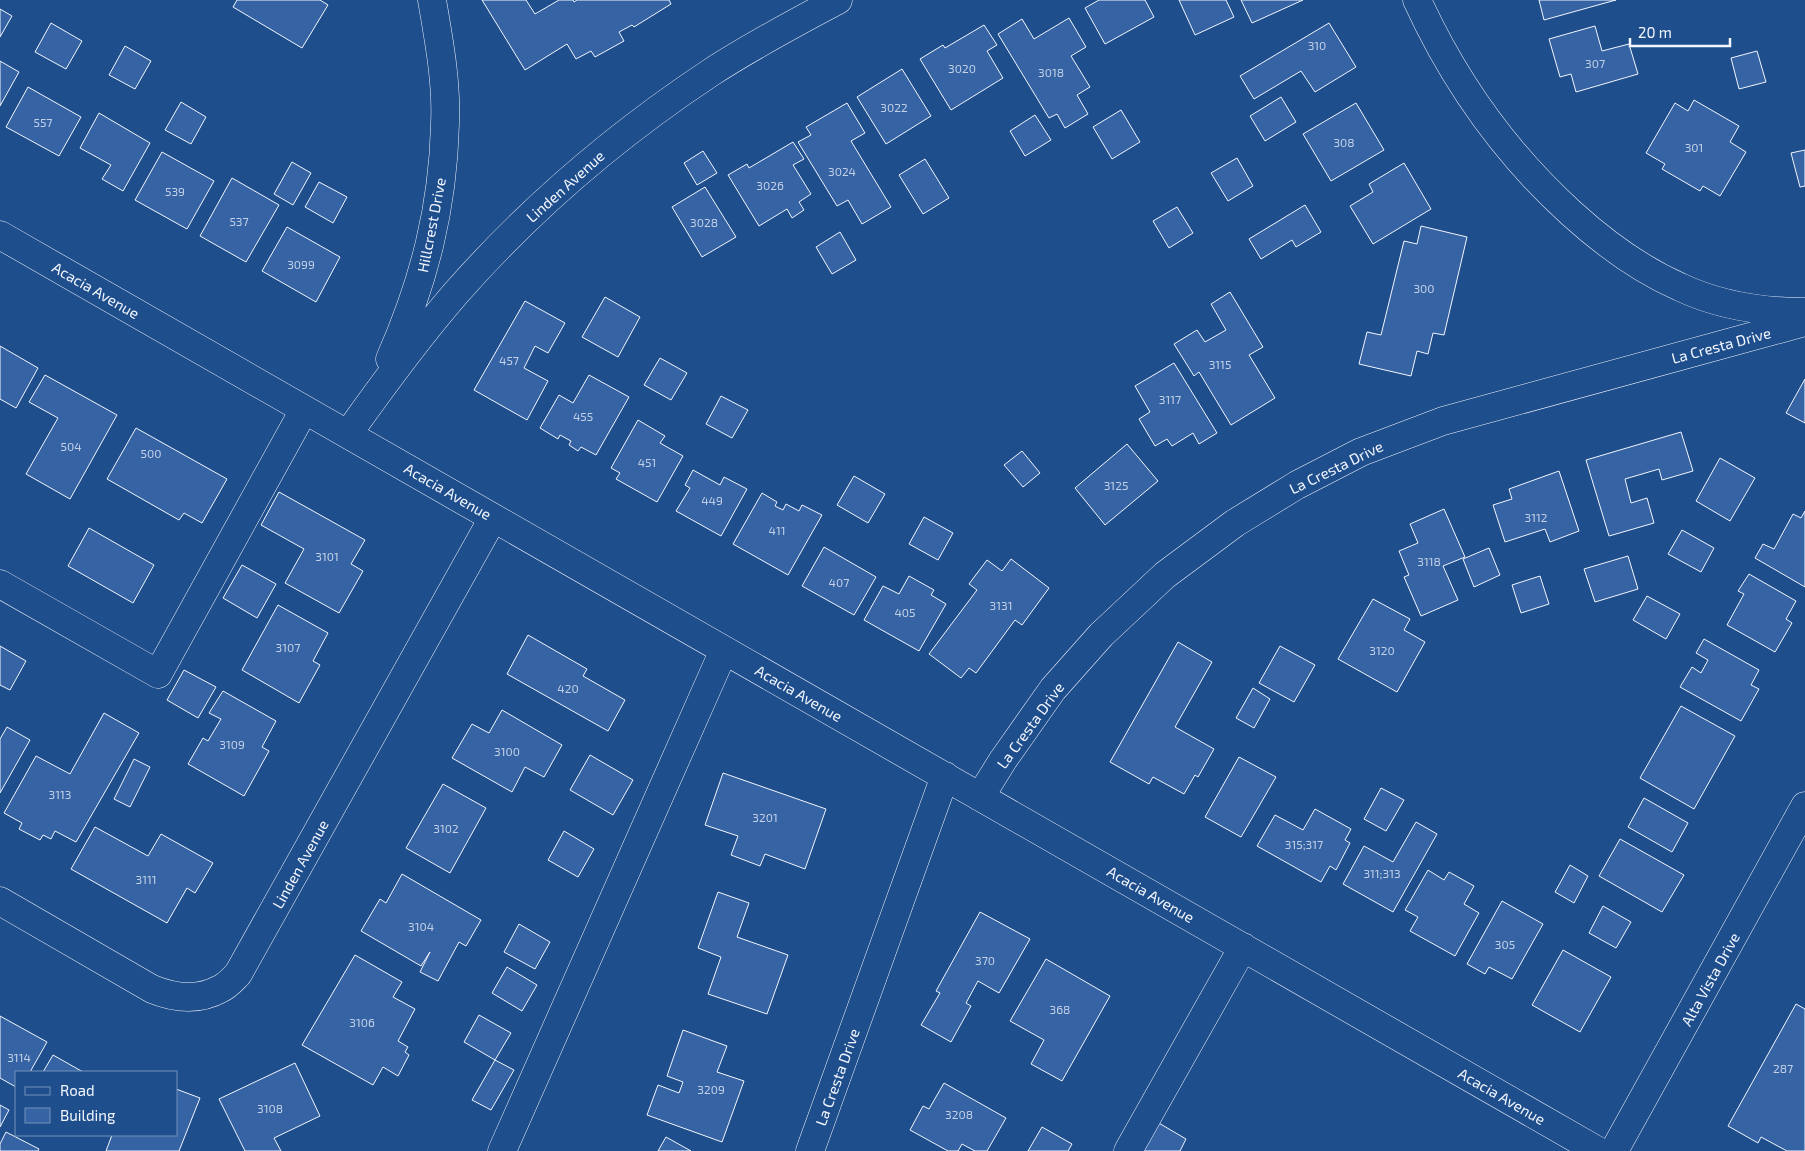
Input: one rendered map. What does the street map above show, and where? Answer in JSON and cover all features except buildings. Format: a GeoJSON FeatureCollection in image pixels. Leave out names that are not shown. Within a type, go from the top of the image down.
{"type":"FeatureCollection","features":[{"type":"Feature","properties":{"kind":"street","name":"Hillcrest Drive"},"geometry":{"type":"LineString","coordinates":[[348,434],[389,362],[406,324],[427,258],[440,192],[445,123],[442,55],[432,0]]}},
{"type":"Feature","properties":{"kind":"street","name":"Linden Avenue"},"geometry":{"type":"LineString","coordinates":[[348,434],[400,362],[456,292],[534,212],[619,139],[710,74],[786,27],[838,0]]}},
{"type":"Feature","properties":{"kind":"street"},"geometry":{"type":"LineString","coordinates":[[1417,0],[1431,30],[1463,87],[1501,140],[1544,188],[1592,232],[1638,266],[1681,288],[1732,305],[1785,312],[1805,312]]}},
{"type":"Feature","properties":{"kind":"street","name":"Acacia Avenue"},"geometry":{"type":"LineString","coordinates":[[0,235],[1598,1151]]}},
{"type":"Feature","properties":{"kind":"street","name":"La Cresta Drive"},"geometry":{"type":"LineString","coordinates":[[980,797],[1003,760],[1053,689],[1102,635],[1165,575],[1235,523],[1297,485],[1361,452],[1443,420],[1805,322]]}},
{"type":"Feature","properties":{"kind":"street"},"geometry":{"type":"LineString","coordinates":[[0,584],[158,674],[304,410]]}},
{"type":"Feature","properties":{"kind":"street","name":"Linden Avenue"},"geometry":{"type":"LineString","coordinates":[[0,902],[160,993],[169,996],[195,998],[220,989],[238,974],[493,518]]}},
{"type":"Feature","properties":{"kind":"street"},"geometry":{"type":"LineString","coordinates":[[502,1151],[724,650]]}},
{"type":"Feature","properties":{"kind":"street","name":"La Cresta Drive"},"geometry":{"type":"LineString","coordinates":[[810,1151],[945,776]]}},
{"type":"Feature","properties":{"kind":"street","name":"Alta Vista Drive"},"geometry":{"type":"LineString","coordinates":[[1614,1151],[1805,806]]}},
{"type":"Feature","properties":{"kind":"street"},"geometry":{"type":"LineString","coordinates":[[1128,1151],[1243,947]]}}]}
